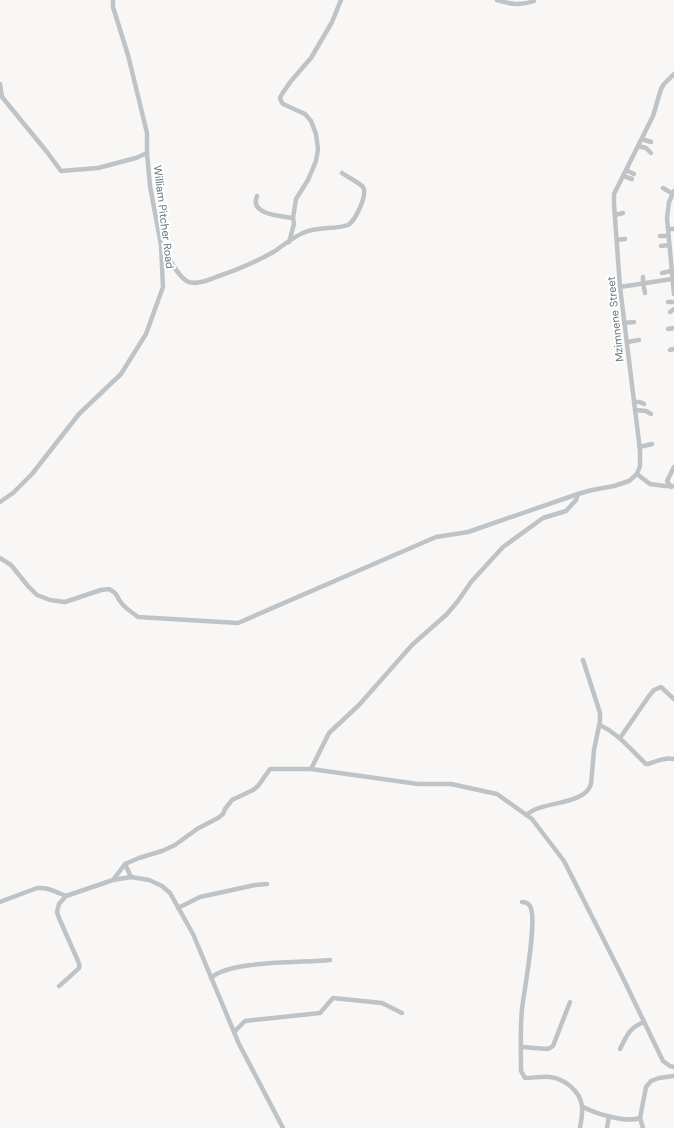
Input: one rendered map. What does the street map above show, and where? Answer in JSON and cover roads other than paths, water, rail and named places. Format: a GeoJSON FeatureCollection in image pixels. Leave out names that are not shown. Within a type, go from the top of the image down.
{"type":"FeatureCollection","features":[{"type":"Feature","properties":{"kind":"street","name":"William Pitcher Road"},"geometry":{"type":"LineString","coordinates":[[0,502],[13,493],[32,474],[79,414],[121,374],[146,334],[163,287],[161,244],[150,186],[146,133],[128,55],[112,7],[113,0]]}},
{"type":"Feature","properties":{"kind":"street"},"geometry":{"type":"LineString","coordinates":[[289,242],[294,224],[296,199],[308,180],[316,161],[318,149],[316,134],[311,121],[306,114],[283,104],[280,98],[291,81],[311,58],[332,22],[341,0]]}},
{"type":"Feature","properties":{"kind":"street"},"geometry":{"type":"LineString","coordinates":[[497,0],[517,5],[527,4],[534,1]]}},
{"type":"Feature","properties":{"kind":"street","name":"Mzimnene Street"},"geometry":{"type":"LineString","coordinates":[[637,474],[640,466],[639,447],[620,287],[614,194],[653,116],[664,84],[674,75]]}},
{"type":"Feature","properties":{"kind":"street"},"geometry":{"type":"LineString","coordinates":[[0,84],[2,97],[61,171],[98,168],[136,158],[147,153]]}},
{"type":"Feature","properties":{"kind":"street"},"geometry":{"type":"LineString","coordinates":[[642,139],[651,142]]}},
{"type":"Feature","properties":{"kind":"street"},"geometry":{"type":"LineString","coordinates":[[638,146],[646,148],[651,153]]}},
{"type":"Feature","properties":{"kind":"street"},"geometry":{"type":"LineString","coordinates":[[626,170],[634,174]]}},
{"type":"Feature","properties":{"kind":"street"},"geometry":{"type":"LineString","coordinates":[[161,244],[182,277],[189,282],[195,283],[232,270],[273,252],[303,233],[312,230],[344,227],[353,222],[364,198],[364,188],[342,173]]}},
{"type":"Feature","properties":{"kind":"street"},"geometry":{"type":"LineString","coordinates":[[623,176],[632,180]]}},
{"type":"Feature","properties":{"kind":"street"},"geometry":{"type":"LineString","coordinates":[[663,188],[673,193],[669,202],[667,218],[668,236],[671,243],[671,271],[674,294]]}},
{"type":"Feature","properties":{"kind":"street"},"geometry":{"type":"LineString","coordinates":[[257,196],[255,201],[262,212],[294,218]]}},
{"type":"Feature","properties":{"kind":"street"},"geometry":{"type":"LineString","coordinates":[[614,208],[620,207]]}},
{"type":"Feature","properties":{"kind":"street"},"geometry":{"type":"LineString","coordinates":[[615,215],[623,213]]}},
{"type":"Feature","properties":{"kind":"street"},"geometry":{"type":"LineString","coordinates":[[668,230],[674,229]]}},
{"type":"Feature","properties":{"kind":"street"},"geometry":{"type":"LineString","coordinates":[[660,236],[668,236]]}},
{"type":"Feature","properties":{"kind":"street"},"geometry":{"type":"LineString","coordinates":[[617,240],[625,239]]}},
{"type":"Feature","properties":{"kind":"street"},"geometry":{"type":"LineString","coordinates":[[661,246],[671,243]]}},
{"type":"Feature","properties":{"kind":"street"},"geometry":{"type":"LineString","coordinates":[[662,273],[671,271]]}},
{"type":"Feature","properties":{"kind":"street"},"geometry":{"type":"LineString","coordinates":[[643,277],[645,292]]}},
{"type":"Feature","properties":{"kind":"street"},"geometry":{"type":"LineString","coordinates":[[620,287],[643,283],[673,281]]}},
{"type":"Feature","properties":{"kind":"street"},"geometry":{"type":"LineString","coordinates":[[668,302],[674,302]]}},
{"type":"Feature","properties":{"kind":"street"},"geometry":{"type":"LineString","coordinates":[[624,323],[634,322]]}},
{"type":"Feature","properties":{"kind":"street"},"geometry":{"type":"LineString","coordinates":[[668,329],[674,328]]}},
{"type":"Feature","properties":{"kind":"street"},"geometry":{"type":"LineString","coordinates":[[627,342],[639,340]]}},
{"type":"Feature","properties":{"kind":"street"},"geometry":{"type":"LineString","coordinates":[[634,402],[644,404]]}},
{"type":"Feature","properties":{"kind":"street"},"geometry":{"type":"LineString","coordinates":[[635,410],[646,411],[651,414]]}},
{"type":"Feature","properties":{"kind":"street"},"geometry":{"type":"LineString","coordinates":[[639,447],[652,444]]}},
{"type":"Feature","properties":{"kind":"street"},"geometry":{"type":"LineString","coordinates":[[672,486],[667,481],[674,467]]}},
{"type":"Feature","properties":{"kind":"street"},"geometry":{"type":"LineString","coordinates":[[0,558],[11,564],[37,595],[50,600],[65,602],[101,590],[109,589],[118,595],[120,601],[127,609],[138,617],[238,623],[436,537],[468,532],[578,494],[629,481],[637,474],[650,484],[672,486]]}},
{"type":"Feature","properties":{"kind":"street"},"geometry":{"type":"LineString","coordinates":[[311,769],[329,734],[359,705],[412,645],[447,614],[458,602],[471,582],[503,547],[543,518],[566,511],[576,500],[578,494]]}},
{"type":"Feature","properties":{"kind":"street"},"geometry":{"type":"LineString","coordinates":[[526,815],[534,810],[579,797],[586,793],[590,788],[594,750],[600,724],[600,713],[583,660]]}},
{"type":"Feature","properties":{"kind":"street"},"geometry":{"type":"LineString","coordinates":[[620,738],[654,690],[661,687],[674,700]]}},
{"type":"Feature","properties":{"kind":"street"},"geometry":{"type":"LineString","coordinates":[[600,724],[612,731],[646,764],[661,759],[674,759]]}},
{"type":"Feature","properties":{"kind":"street"},"geometry":{"type":"LineString","coordinates":[[113,880],[125,864],[175,845],[197,829],[218,818],[223,814],[232,800],[258,786],[270,769],[311,769],[418,784],[451,784],[497,794],[532,819],[564,861],[663,1061],[674,1067]]}},
{"type":"Feature","properties":{"kind":"street"},"geometry":{"type":"LineString","coordinates":[[125,864],[131,877]]}},
{"type":"Feature","properties":{"kind":"street"},"geometry":{"type":"LineString","coordinates":[[59,986],[79,966],[57,912],[59,904],[66,896],[113,880],[131,877],[149,880],[162,886],[170,893],[193,934],[239,1044],[283,1128]]}},
{"type":"Feature","properties":{"kind":"street"},"geometry":{"type":"LineString","coordinates":[[178,908],[200,897],[255,885],[267,884]]}},
{"type":"Feature","properties":{"kind":"street"},"geometry":{"type":"LineString","coordinates":[[0,902],[43,887],[66,896]]}},
{"type":"Feature","properties":{"kind":"street"},"geometry":{"type":"LineString","coordinates":[[522,902],[527,903],[530,906],[532,913],[532,930],[528,972],[522,1010],[521,1071],[525,1078],[549,1077],[566,1083],[574,1090],[580,1098],[583,1107],[580,1128]]}},
{"type":"Feature","properties":{"kind":"street"},"geometry":{"type":"LineString","coordinates":[[211,978],[219,972],[250,966],[330,960]]}},
{"type":"Feature","properties":{"kind":"street"},"geometry":{"type":"LineString","coordinates":[[234,1032],[245,1020],[320,1013],[333,998],[382,1003],[402,1013]]}},
{"type":"Feature","properties":{"kind":"street"},"geometry":{"type":"LineString","coordinates":[[522,1047],[547,1049],[553,1046],[565,1011],[570,1002]]}},
{"type":"Feature","properties":{"kind":"street"},"geometry":{"type":"LineString","coordinates":[[620,1049],[631,1029],[635,1025],[644,1022]]}},
{"type":"Feature","properties":{"kind":"street"},"geometry":{"type":"LineString","coordinates":[[644,1128],[640,1118],[646,1087],[651,1081],[659,1078],[674,1076]]}},
{"type":"Feature","properties":{"kind":"street"},"geometry":{"type":"LineString","coordinates":[[583,1107],[594,1113],[627,1120],[635,1120],[640,1118]]}},
{"type":"Feature","properties":{"kind":"street"},"geometry":{"type":"LineString","coordinates":[[608,1116],[608,1128]]}}]}
